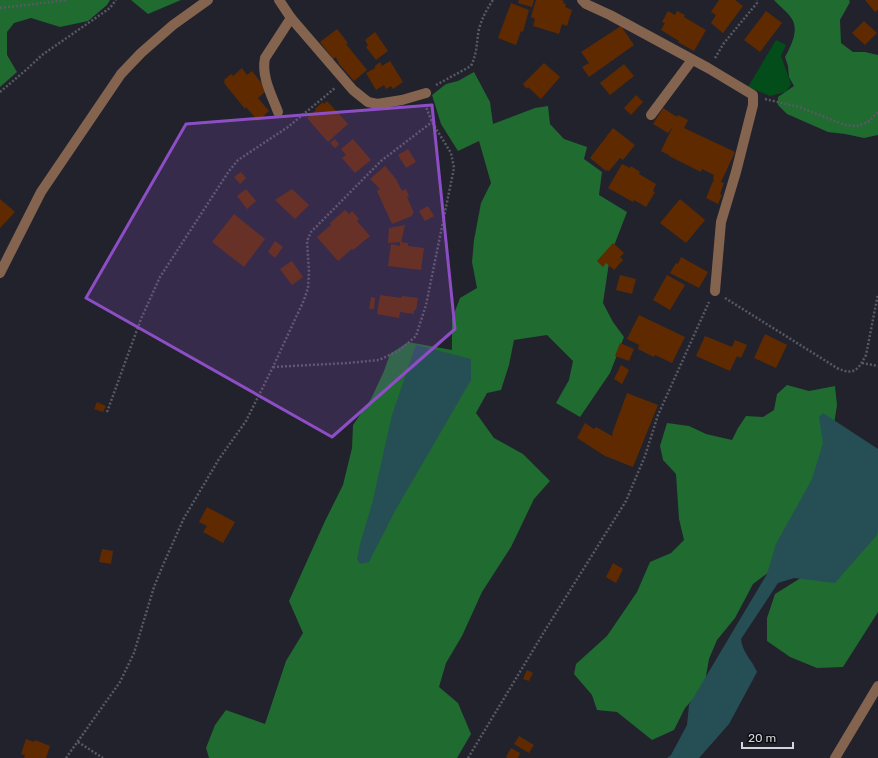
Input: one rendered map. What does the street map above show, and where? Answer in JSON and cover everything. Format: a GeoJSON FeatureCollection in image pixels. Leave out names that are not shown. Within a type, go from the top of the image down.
{"type":"FeatureCollection","features":[{"type":"Feature","properties":{"kind":"street"},"geometry":{"type":"LineString","coordinates":[[0,273],[41,192],[121,74],[141,53],[173,25],[208,0]]}},
{"type":"Feature","properties":{"kind":"street"},"geometry":{"type":"LineString","coordinates":[[279,0],[291,18],[344,80],[353,90],[368,102],[377,104],[402,100],[426,93]]}},
{"type":"Feature","properties":{"kind":"street"},"geometry":{"type":"LineString","coordinates":[[582,0],[586,4],[610,15],[708,68],[753,95],[753,105],[736,172],[721,222],[715,291]]}},
{"type":"Feature","properties":{"kind":"street"},"geometry":{"type":"LineString","coordinates":[[278,112],[266,77],[264,64],[265,58],[291,18]]}},
{"type":"Feature","properties":{"kind":"street"},"geometry":{"type":"LineString","coordinates":[[651,115],[692,60]]}},
{"type":"Feature","properties":{"kind":"street"},"geometry":{"type":"LineString","coordinates":[[835,758],[878,686]]}},
{"type":"Feature","properties":{"kind":"path"},"geometry":{"type":"LineString","coordinates":[[0,8],[68,0]]}},
{"type":"Feature","properties":{"kind":"path"},"geometry":{"type":"LineString","coordinates":[[0,92],[42,55],[110,8],[116,0]]}},
{"type":"Feature","properties":{"kind":"path"},"geometry":{"type":"LineString","coordinates":[[273,367],[379,360],[400,350],[416,336],[428,297],[454,168],[451,153],[432,122],[425,104],[426,93],[431,88],[471,66],[477,47],[479,29],[492,0]]}},
{"type":"Feature","properties":{"kind":"path"},"geometry":{"type":"LineString","coordinates":[[708,68],[724,43],[757,3],[757,0]]}},
{"type":"Feature","properties":{"kind":"path"},"geometry":{"type":"LineString","coordinates":[[107,412],[141,319],[160,277],[229,171],[238,160],[288,127],[344,80]]}},
{"type":"Feature","properties":{"kind":"path"},"geometry":{"type":"LineString","coordinates":[[753,95],[799,107],[845,125],[857,126],[868,122],[878,112]]}},
{"type":"Feature","properties":{"kind":"path"},"geometry":{"type":"LineString","coordinates":[[66,758],[120,682],[134,653],[157,580],[184,518],[219,459],[246,421],[273,367],[304,300],[308,288],[309,272],[307,241],[311,232],[380,161],[432,122]]}},
{"type":"Feature","properties":{"kind":"path"},"geometry":{"type":"LineString","coordinates":[[468,758],[544,632],[609,531],[626,501],[645,456],[658,416],[715,291],[847,373],[856,370],[866,355],[878,294]]}},
{"type":"Feature","properties":{"kind":"path"},"geometry":{"type":"LineString","coordinates":[[862,363],[878,366]]}},
{"type":"Feature","properties":{"kind":"path"},"geometry":{"type":"LineString","coordinates":[[78,742],[103,758]]}},
{"type":"Feature","properties":{"kind":"highlighted area"},"geometry":{"type":"Polygon","coordinates":[[[432,105],[455,329],[332,437],[86,298],[186,124],[432,105]]]}},
{"type":"Feature","properties":{"kind":"green space"},"geometry":{"type":"Polygon","coordinates":[[[0,0],[110,0],[107,5],[88,21],[60,27],[31,18],[14,23],[7,32],[7,55],[17,72],[0,87],[0,0]]]}},
{"type":"Feature","properties":{"kind":"green space"},"geometry":{"type":"Polygon","coordinates":[[[131,0],[181,0],[148,14],[131,0]]]}},
{"type":"Feature","properties":{"kind":"green space"},"geometry":{"type":"Polygon","coordinates":[[[774,0],[849,0],[850,2],[840,20],[841,43],[853,52],[865,52],[878,55],[878,135],[864,138],[828,132],[787,114],[778,105],[778,97],[794,86],[789,77],[785,57],[790,48],[795,28],[790,16],[774,0]]]}},
{"type":"Feature","properties":{"kind":"green space"},"geometry":{"type":"Polygon","coordinates":[[[776,40],[786,45],[781,56],[791,84],[786,92],[770,96],[748,87],[776,40]]]}},
{"type":"Feature","properties":{"kind":"green space"},"geometry":{"type":"Polygon","coordinates":[[[474,72],[490,102],[493,124],[535,108],[548,106],[550,124],[564,139],[587,147],[584,159],[602,172],[599,195],[627,212],[610,256],[603,303],[613,322],[624,337],[610,373],[580,417],[556,403],[569,380],[573,361],[547,335],[514,340],[509,365],[501,390],[487,393],[476,413],[494,438],[523,454],[550,481],[534,499],[511,547],[482,592],[462,636],[446,663],[439,687],[458,703],[471,734],[457,758],[209,758],[206,748],[215,725],[226,710],[265,724],[286,661],[303,633],[289,601],[343,485],[352,448],[353,425],[371,399],[390,354],[408,342],[452,350],[452,319],[460,298],[477,288],[472,262],[474,240],[481,203],[491,183],[479,141],[458,151],[441,124],[432,95],[446,84],[458,81],[474,72]]]}},
{"type":"Feature","properties":{"kind":"green space"},"geometry":{"type":"Polygon","coordinates":[[[787,385],[809,391],[835,386],[837,405],[833,431],[785,560],[753,584],[735,618],[717,640],[709,659],[704,687],[685,708],[674,730],[652,740],[617,712],[597,710],[592,695],[574,674],[576,664],[607,636],[637,592],[650,562],[671,553],[684,540],[679,519],[676,474],[663,460],[660,446],[667,423],[689,426],[706,434],[732,440],[746,416],[763,417],[774,410],[777,394],[787,385]]]}},
{"type":"Feature","properties":{"kind":"green space"},"geometry":{"type":"Polygon","coordinates":[[[878,509],[878,612],[843,667],[817,668],[790,657],[767,641],[767,618],[775,594],[812,571],[878,509]]]}},
{"type":"Feature","properties":{"kind":"shaded area"},"geometry":{"type":"Polygon","coordinates":[[[416,345],[471,359],[471,380],[395,511],[369,562],[360,564],[357,559],[360,544],[372,504],[392,415],[416,345]]]}},
{"type":"Feature","properties":{"kind":"shaded area"},"geometry":{"type":"Polygon","coordinates":[[[823,413],[878,449],[877,535],[835,583],[794,578],[778,583],[741,639],[743,648],[757,672],[729,724],[699,758],[667,758],[671,755],[687,725],[689,705],[767,574],[776,544],[812,479],[823,443],[819,417],[823,413]]]}},
{"type":"Feature","properties":{"kind":"building"},"geometry":{"type":"Polygon","coordinates":[[[519,0],[534,0],[532,7],[518,3],[519,0]]]}},
{"type":"Feature","properties":{"kind":"building"},"geometry":{"type":"Polygon","coordinates":[[[536,0],[561,0],[566,4],[565,7],[572,10],[567,26],[562,24],[559,34],[533,26],[535,19],[531,17],[536,0]]]}},
{"type":"Feature","properties":{"kind":"building"},"geometry":{"type":"Polygon","coordinates":[[[719,0],[735,0],[743,6],[723,33],[711,23],[716,15],[711,12],[719,0]]]}},
{"type":"Feature","properties":{"kind":"building"},"geometry":{"type":"Polygon","coordinates":[[[865,0],[878,0],[878,10],[875,12],[865,0]]]}},
{"type":"Feature","properties":{"kind":"building"},"geometry":{"type":"Polygon","coordinates":[[[511,3],[529,10],[523,32],[521,31],[516,45],[498,38],[511,3]]]}},
{"type":"Feature","properties":{"kind":"building"},"geometry":{"type":"Polygon","coordinates":[[[668,11],[675,15],[677,11],[685,15],[684,17],[706,30],[694,51],[661,30],[665,23],[662,22],[668,11]]]}},
{"type":"Feature","properties":{"kind":"building"},"geometry":{"type":"Polygon","coordinates":[[[766,11],[782,23],[760,52],[744,40],[766,11]]]}},
{"type":"Feature","properties":{"kind":"building"},"geometry":{"type":"Polygon","coordinates":[[[864,21],[877,33],[865,45],[852,33],[864,21]]]}},
{"type":"Feature","properties":{"kind":"building"},"geometry":{"type":"Polygon","coordinates":[[[621,26],[634,45],[589,77],[582,67],[589,63],[581,52],[621,26]]]}},
{"type":"Feature","properties":{"kind":"building"},"geometry":{"type":"Polygon","coordinates":[[[337,29],[348,43],[346,44],[367,70],[354,81],[339,64],[336,57],[333,59],[320,42],[337,29]]]}},
{"type":"Feature","properties":{"kind":"building"},"geometry":{"type":"Polygon","coordinates":[[[375,32],[388,51],[376,60],[366,47],[368,45],[365,40],[375,32]]]}},
{"type":"Feature","properties":{"kind":"building"},"geometry":{"type":"Polygon","coordinates":[[[390,61],[403,82],[393,89],[391,86],[386,89],[384,85],[376,90],[366,73],[375,68],[375,66],[380,62],[382,66],[390,61]]]}},
{"type":"Feature","properties":{"kind":"building"},"geometry":{"type":"Polygon","coordinates":[[[544,63],[560,77],[541,99],[528,87],[527,89],[523,84],[544,63]]]}},
{"type":"Feature","properties":{"kind":"building"},"geometry":{"type":"Polygon","coordinates":[[[624,64],[634,76],[610,95],[600,83],[624,64]]]}},
{"type":"Feature","properties":{"kind":"building"},"geometry":{"type":"Polygon","coordinates":[[[242,68],[247,75],[252,71],[267,90],[258,98],[269,111],[258,121],[246,107],[245,109],[224,83],[224,80],[231,74],[233,76],[242,68]]]}},
{"type":"Feature","properties":{"kind":"building"},"geometry":{"type":"Polygon","coordinates":[[[636,95],[643,102],[631,115],[624,108],[636,95]]]}},
{"type":"Feature","properties":{"kind":"building"},"geometry":{"type":"Polygon","coordinates":[[[327,101],[348,124],[328,142],[307,118],[323,102],[324,104],[327,101]]]}},
{"type":"Feature","properties":{"kind":"building"},"geometry":{"type":"Polygon","coordinates":[[[663,108],[677,117],[678,115],[688,120],[684,128],[735,152],[721,182],[724,183],[720,194],[722,195],[718,204],[706,198],[714,179],[714,175],[702,169],[701,172],[661,151],[673,126],[668,133],[653,124],[663,108]]]}},
{"type":"Feature","properties":{"kind":"building"},"geometry":{"type":"Polygon","coordinates":[[[613,128],[635,145],[623,160],[620,158],[609,171],[606,171],[590,158],[613,128]]]}},
{"type":"Feature","properties":{"kind":"building"},"geometry":{"type":"Polygon","coordinates":[[[335,139],[339,144],[335,148],[330,143],[335,139]]]}},
{"type":"Feature","properties":{"kind":"building"},"geometry":{"type":"Polygon","coordinates":[[[353,139],[371,160],[355,173],[342,158],[346,155],[341,149],[353,139]]]}},
{"type":"Feature","properties":{"kind":"building"},"geometry":{"type":"Polygon","coordinates":[[[408,149],[416,162],[406,168],[398,155],[408,149]]]}},
{"type":"Feature","properties":{"kind":"building"},"geometry":{"type":"Polygon","coordinates":[[[622,164],[630,168],[631,166],[640,172],[639,174],[656,184],[653,191],[655,192],[646,207],[634,200],[633,202],[608,188],[622,164]]]}},
{"type":"Feature","properties":{"kind":"building"},"geometry":{"type":"Polygon","coordinates":[[[385,166],[396,179],[402,191],[406,189],[409,196],[407,197],[414,213],[412,216],[392,224],[377,191],[380,189],[370,179],[385,166]]]}},
{"type":"Feature","properties":{"kind":"building"},"geometry":{"type":"Polygon","coordinates":[[[241,172],[246,178],[240,184],[234,177],[241,172]]]}},
{"type":"Feature","properties":{"kind":"building"},"geometry":{"type":"Polygon","coordinates":[[[246,189],[256,201],[247,209],[237,196],[246,189]]]}},
{"type":"Feature","properties":{"kind":"building"},"geometry":{"type":"Polygon","coordinates":[[[292,189],[309,205],[295,219],[275,200],[292,189]]]}},
{"type":"Feature","properties":{"kind":"building"},"geometry":{"type":"Polygon","coordinates":[[[0,199],[15,212],[0,228],[0,199]]]}},
{"type":"Feature","properties":{"kind":"building"},"geometry":{"type":"Polygon","coordinates":[[[680,199],[705,220],[686,243],[660,223],[680,199]]]}},
{"type":"Feature","properties":{"kind":"building"},"geometry":{"type":"Polygon","coordinates":[[[428,206],[434,216],[425,221],[419,211],[428,206]]]}},
{"type":"Feature","properties":{"kind":"building"},"geometry":{"type":"Polygon","coordinates":[[[345,210],[349,214],[352,211],[359,219],[357,221],[370,236],[338,261],[317,237],[345,210]]]}},
{"type":"Feature","properties":{"kind":"building"},"geometry":{"type":"Polygon","coordinates":[[[234,214],[265,239],[244,267],[212,242],[234,214]]]}},
{"type":"Feature","properties":{"kind":"building"},"geometry":{"type":"Polygon","coordinates":[[[405,225],[401,242],[388,243],[389,228],[405,225]]]}},
{"type":"Feature","properties":{"kind":"building"},"geometry":{"type":"Polygon","coordinates":[[[275,241],[283,247],[275,258],[268,252],[275,241]]]}},
{"type":"Feature","properties":{"kind":"building"},"geometry":{"type":"Polygon","coordinates":[[[400,242],[408,243],[408,246],[424,248],[421,270],[388,266],[391,244],[400,246],[400,242]]]}},
{"type":"Feature","properties":{"kind":"building"},"geometry":{"type":"Polygon","coordinates":[[[613,243],[624,253],[620,257],[623,260],[614,270],[606,263],[603,267],[597,261],[613,243]]]}},
{"type":"Feature","properties":{"kind":"building"},"geometry":{"type":"Polygon","coordinates":[[[681,257],[708,272],[699,288],[670,273],[676,263],[678,264],[681,257]]]}},
{"type":"Feature","properties":{"kind":"building"},"geometry":{"type":"Polygon","coordinates":[[[292,261],[303,277],[292,285],[280,269],[292,261]]]}},
{"type":"Feature","properties":{"kind":"building"},"geometry":{"type":"Polygon","coordinates":[[[620,275],[636,279],[632,294],[616,290],[620,275]]]}},
{"type":"Feature","properties":{"kind":"building"},"geometry":{"type":"Polygon","coordinates":[[[667,275],[685,285],[670,310],[653,300],[667,275]]]}},
{"type":"Feature","properties":{"kind":"building"},"geometry":{"type":"Polygon","coordinates":[[[380,295],[401,298],[402,296],[418,298],[416,310],[414,310],[414,314],[400,312],[399,318],[377,314],[380,295]]]}},
{"type":"Feature","properties":{"kind":"building"},"geometry":{"type":"Polygon","coordinates":[[[371,297],[375,298],[374,309],[369,309],[371,297]]]}},
{"type":"Feature","properties":{"kind":"building"},"geometry":{"type":"Polygon","coordinates":[[[639,315],[685,337],[672,363],[655,355],[654,357],[638,349],[639,345],[627,339],[639,315]]]}},
{"type":"Feature","properties":{"kind":"building"},"geometry":{"type":"Polygon","coordinates":[[[765,334],[787,345],[776,368],[754,358],[765,334]]]}},
{"type":"Feature","properties":{"kind":"building"},"geometry":{"type":"Polygon","coordinates":[[[705,336],[732,347],[735,340],[747,345],[741,358],[737,356],[730,371],[696,356],[705,336]]]}},
{"type":"Feature","properties":{"kind":"building"},"geometry":{"type":"Polygon","coordinates":[[[620,343],[634,349],[629,361],[615,356],[620,343]]]}},
{"type":"Feature","properties":{"kind":"building"},"geometry":{"type":"Polygon","coordinates":[[[621,365],[629,370],[622,384],[614,379],[621,365]]]}},
{"type":"Feature","properties":{"kind":"building"},"geometry":{"type":"Polygon","coordinates":[[[627,393],[658,405],[633,467],[605,456],[577,438],[585,423],[594,429],[596,427],[612,436],[627,393]]]}},
{"type":"Feature","properties":{"kind":"building"},"geometry":{"type":"Polygon","coordinates":[[[97,402],[106,406],[103,412],[94,409],[97,402]]]}},
{"type":"Feature","properties":{"kind":"building"},"geometry":{"type":"Polygon","coordinates":[[[207,507],[235,522],[223,543],[203,532],[207,526],[199,522],[207,507]]]}},
{"type":"Feature","properties":{"kind":"building"},"geometry":{"type":"Polygon","coordinates":[[[102,549],[113,551],[111,564],[99,562],[102,549]]]}},
{"type":"Feature","properties":{"kind":"building"},"geometry":{"type":"Polygon","coordinates":[[[613,563],[623,569],[616,583],[606,577],[613,563]]]}},
{"type":"Feature","properties":{"kind":"building"},"geometry":{"type":"Polygon","coordinates":[[[527,670],[533,673],[529,681],[523,679],[527,670]]]}},
{"type":"Feature","properties":{"kind":"building"},"geometry":{"type":"Polygon","coordinates":[[[519,736],[534,745],[529,753],[514,744],[519,736]]]}},
{"type":"Feature","properties":{"kind":"building"},"geometry":{"type":"Polygon","coordinates":[[[26,739],[34,742],[35,740],[50,746],[46,758],[24,758],[25,755],[21,754],[26,739]]]}},
{"type":"Feature","properties":{"kind":"building"},"geometry":{"type":"Polygon","coordinates":[[[511,748],[520,753],[518,758],[506,757],[511,748]]]}}]}
